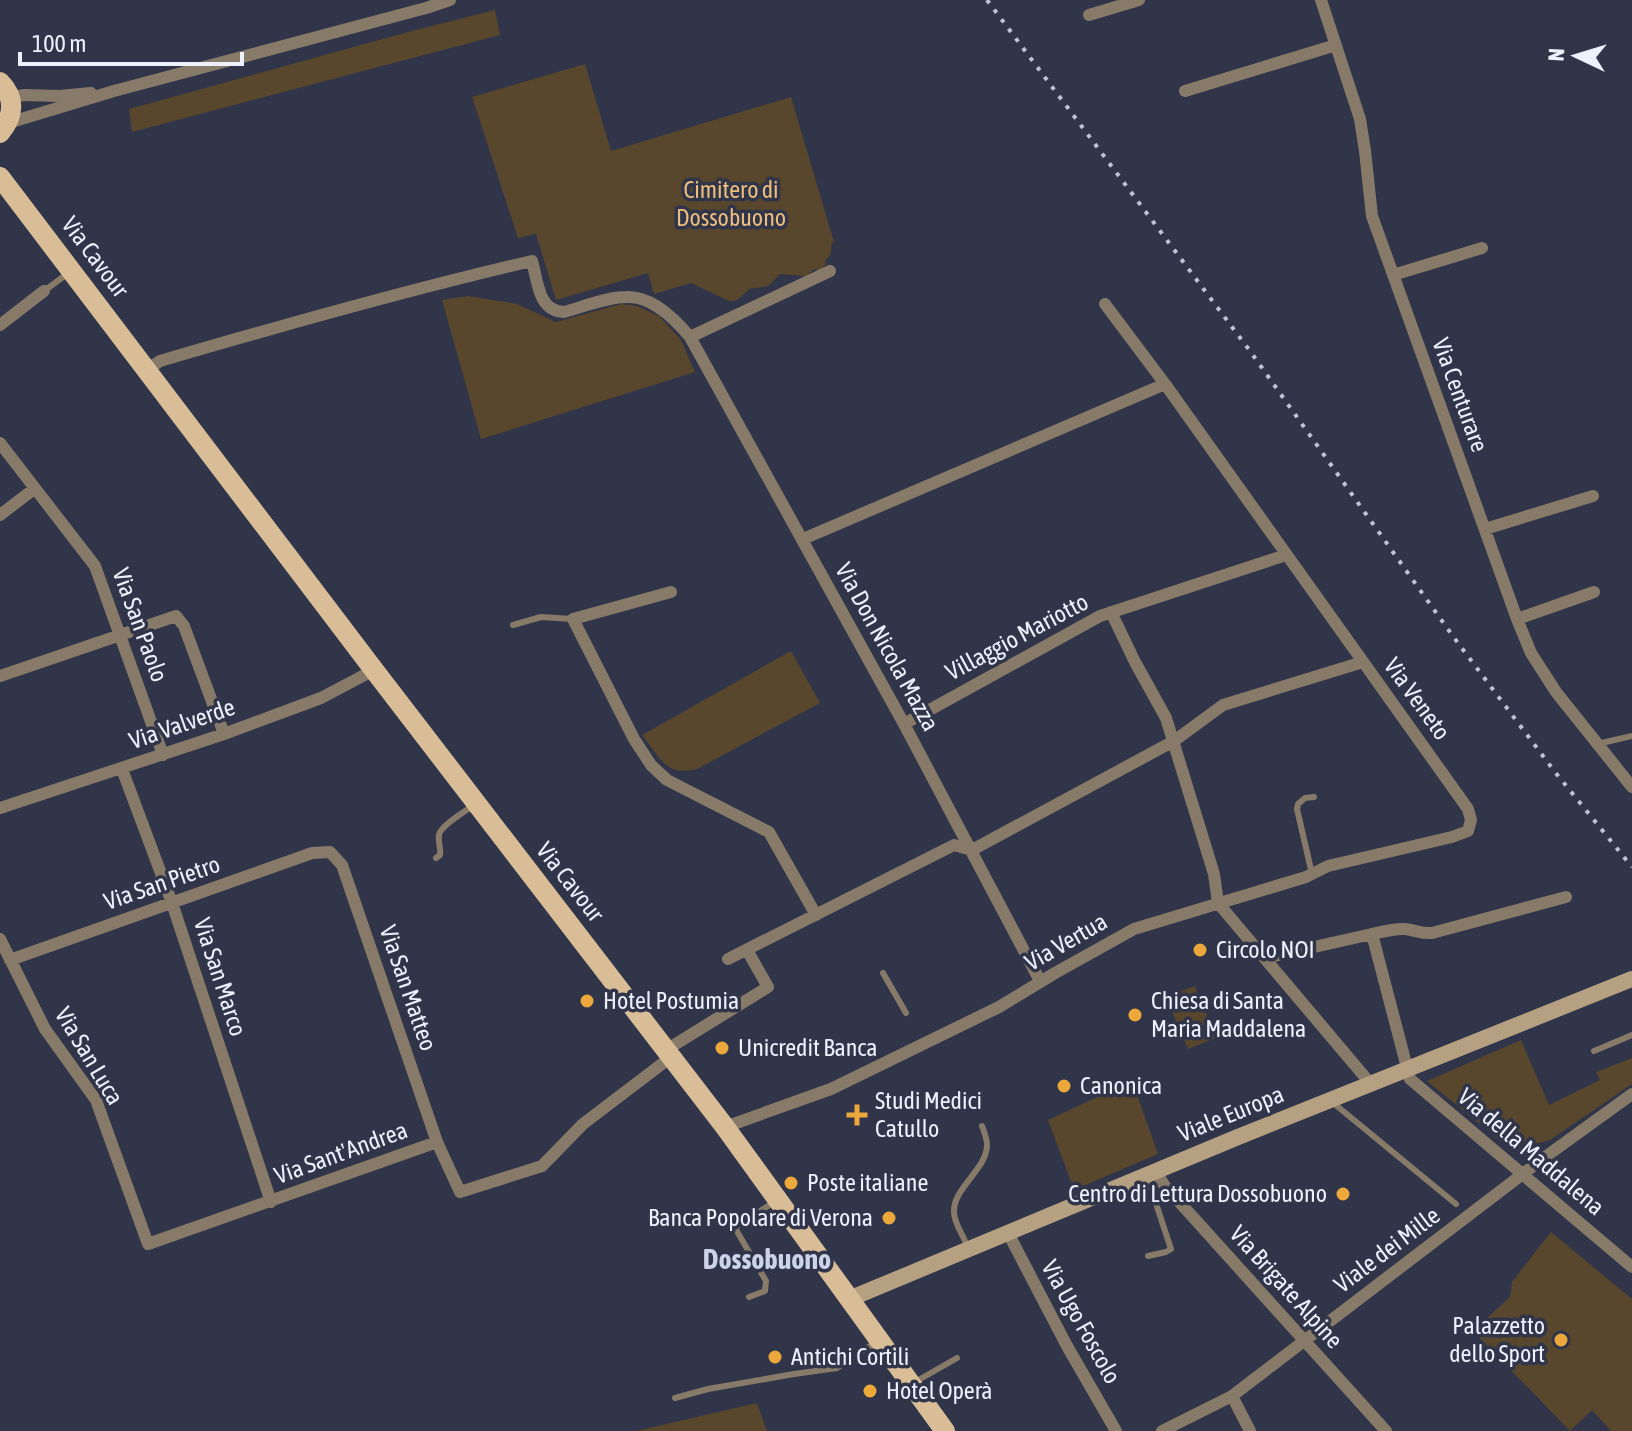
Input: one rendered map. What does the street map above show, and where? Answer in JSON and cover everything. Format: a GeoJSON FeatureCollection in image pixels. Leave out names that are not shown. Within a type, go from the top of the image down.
{"type":"FeatureCollection","features":[{"type":"Feature","properties":{"kind":"main road"},"geometry":{"type":"LineString","coordinates":[[4,128],[12,108],[5,90]]}},
{"type":"Feature","properties":{"kind":"main road","name":"Via Cavour"},"geometry":{"type":"LineString","coordinates":[[0,177],[725,1127],[945,1431]]}},
{"type":"Feature","properties":{"kind":"street"},"geometry":{"type":"LineString","coordinates":[[4,128],[114,91],[450,0]]}},
{"type":"Feature","properties":{"kind":"street"},"geometry":{"type":"LineString","coordinates":[[1089,15],[1139,0]]}},
{"type":"Feature","properties":{"kind":"street","name":"Via Centurare"},"geometry":{"type":"LineString","coordinates":[[1321,0],[1360,119],[1372,216],[1517,619],[1531,653],[1556,692],[1632,787]]}},
{"type":"Feature","properties":{"kind":"street"},"geometry":{"type":"LineString","coordinates":[[1185,91],[1336,45]]}},
{"type":"Feature","properties":{"kind":"street"},"geometry":{"type":"LineString","coordinates":[[5,90],[25,95],[59,96],[114,91]]}},
{"type":"Feature","properties":{"kind":"street"},"geometry":{"type":"LineString","coordinates":[[1393,275],[1482,248]]}},
{"type":"Feature","properties":{"kind":"street","name":"Via Don Nicola Mazza"},"geometry":{"type":"LineString","coordinates":[[148,369],[160,361],[434,283],[532,261],[543,300],[547,308],[554,312],[624,296],[638,297],[666,313],[690,337],[904,724],[1040,981]]}},
{"type":"Feature","properties":{"kind":"street"},"geometry":{"type":"LineString","coordinates":[[690,337],[830,271]]}},
{"type":"Feature","properties":{"kind":"street"},"geometry":{"type":"LineString","coordinates":[[0,325],[44,291]]}},
{"type":"Feature","properties":{"kind":"street","name":"Via Veneto"},"geometry":{"type":"LineString","coordinates":[[1105,304],[1468,809],[1471,820],[1468,831],[1462,834],[1328,866],[1312,874],[1218,903]]}},
{"type":"Feature","properties":{"kind":"street"},"geometry":{"type":"LineString","coordinates":[[803,539],[1165,384]]}},
{"type":"Feature","properties":{"kind":"street","name":"Via San Paolo"},"geometry":{"type":"LineString","coordinates":[[0,443],[95,566],[163,755]]}},
{"type":"Feature","properties":{"kind":"street"},"geometry":{"type":"LineString","coordinates":[[0,515],[34,489]]}},
{"type":"Feature","properties":{"kind":"street"},"geometry":{"type":"LineString","coordinates":[[1485,529],[1593,496]]}},
{"type":"Feature","properties":{"kind":"street"},"geometry":{"type":"LineString","coordinates":[[1111,612],[1286,555]]}},
{"type":"Feature","properties":{"kind":"street"},"geometry":{"type":"LineString","coordinates":[[671,592],[573,619],[634,739],[651,765],[667,780],[769,832],[816,915]]}},
{"type":"Feature","properties":{"kind":"street"},"geometry":{"type":"LineString","coordinates":[[1517,619],[1594,592]]}},
{"type":"Feature","properties":{"kind":"street","name":"Villaggio Mariotto"},"geometry":{"type":"LineString","coordinates":[[904,724],[1111,612],[1166,718],[1214,874],[1218,903]]}},
{"type":"Feature","properties":{"kind":"street"},"geometry":{"type":"LineString","coordinates":[[0,676],[176,616],[184,626],[224,734]]}},
{"type":"Feature","properties":{"kind":"street"},"geometry":{"type":"LineString","coordinates":[[728,959],[954,845],[972,850],[1174,741],[1223,705],[1363,662]]}},
{"type":"Feature","properties":{"kind":"street","name":"Via Valverde"},"geometry":{"type":"LineString","coordinates":[[0,808],[224,734],[321,698],[374,670]]}},
{"type":"Feature","properties":{"kind":"street","name":"Via San Marco"},"geometry":{"type":"LineString","coordinates":[[122,769],[172,903],[271,1202]]}},
{"type":"Feature","properties":{"kind":"street","name":"Via San Pietro"},"geometry":{"type":"LineString","coordinates":[[10,960],[312,853],[330,852]]}},
{"type":"Feature","properties":{"kind":"street","name":"Via San Matteo"},"geometry":{"type":"LineString","coordinates":[[330,852],[342,865],[437,1142]]}},
{"type":"Feature","properties":{"kind":"street"},"geometry":{"type":"LineString","coordinates":[[1265,958],[1395,929],[1432,933],[1566,897]]}},
{"type":"Feature","properties":{"kind":"street"},"geometry":{"type":"LineString","coordinates":[[1218,903],[1370,1083]]}},
{"type":"Feature","properties":{"kind":"street","name":"Via Vertua"},"geometry":{"type":"LineString","coordinates":[[725,1127],[831,1089],[999,1007],[1134,929],[1218,903]]}},
{"type":"Feature","properties":{"kind":"street"},"geometry":{"type":"LineString","coordinates":[[1372,934],[1408,1069]]}},
{"type":"Feature","properties":{"kind":"street","name":"Via San Luca"},"geometry":{"type":"LineString","coordinates":[[0,939],[45,1029],[96,1100],[148,1244]]}},
{"type":"Feature","properties":{"kind":"street"},"geometry":{"type":"LineString","coordinates":[[668,1054],[768,987],[747,950]]}},
{"type":"Feature","properties":{"kind":"street","name":"Viale Europa"},"geometry":{"type":"LineString","coordinates":[[849,1299],[1330,1099],[1632,979]]}},
{"type":"Feature","properties":{"kind":"street","name":"Via Sant'Andrea"},"geometry":{"type":"LineString","coordinates":[[148,1244],[437,1142],[460,1192],[542,1166],[583,1124],[668,1054]]}},
{"type":"Feature","properties":{"kind":"street","name":"Via della Maddalena"},"geometry":{"type":"LineString","coordinates":[[1408,1069],[1410,1079],[1632,1267]]}},
{"type":"Feature","properties":{"kind":"street","name":"Viale dei Mille"},"geometry":{"type":"LineString","coordinates":[[1162,1431],[1232,1396],[1632,1094]]}},
{"type":"Feature","properties":{"kind":"street","name":"Via Brigate Alpine"},"geometry":{"type":"LineString","coordinates":[[1152,1173],[1386,1431]]}},
{"type":"Feature","properties":{"kind":"street","name":"Via Ugo Foscolo"},"geometry":{"type":"LineString","coordinates":[[1008,1233],[1116,1431]]}},
{"type":"Feature","properties":{"kind":"street"},"geometry":{"type":"LineString","coordinates":[[1232,1396],[1250,1431]]}},
{"type":"Feature","properties":{"kind":"lane"},"geometry":{"type":"LineString","coordinates":[[44,291],[72,270]]}},
{"type":"Feature","properties":{"kind":"lane"},"geometry":{"type":"LineString","coordinates":[[513,625],[541,617],[573,619]]}},
{"type":"Feature","properties":{"kind":"lane"},"geometry":{"type":"LineString","coordinates":[[1597,744],[1632,736]]}},
{"type":"Feature","properties":{"kind":"lane"},"geometry":{"type":"LineString","coordinates":[[1312,874],[1297,809],[1305,798],[1314,797]]}},
{"type":"Feature","properties":{"kind":"lane"},"geometry":{"type":"LineString","coordinates":[[436,858],[441,850],[441,830],[477,803]]}},
{"type":"Feature","properties":{"kind":"lane"},"geometry":{"type":"LineString","coordinates":[[883,973],[906,1013]]}},
{"type":"Feature","properties":{"kind":"lane"},"geometry":{"type":"LineString","coordinates":[[1594,1051],[1632,1035]]}},
{"type":"Feature","properties":{"kind":"lane"},"geometry":{"type":"LineString","coordinates":[[1330,1099],[1456,1204]]}},
{"type":"Feature","properties":{"kind":"lane"},"geometry":{"type":"LineString","coordinates":[[965,1241],[954,1215],[955,1203],[978,1169],[988,1146],[982,1126]]}},
{"type":"Feature","properties":{"kind":"lane"},"geometry":{"type":"LineString","coordinates":[[1148,1256],[1171,1249],[1152,1173]]}},
{"type":"Feature","properties":{"kind":"lane"},"geometry":{"type":"LineString","coordinates":[[749,1297],[765,1291],[766,1281],[735,1228],[777,1200]]}},
{"type":"Feature","properties":{"kind":"lane"},"geometry":{"type":"LineString","coordinates":[[675,1398],[708,1389],[837,1368],[879,1340]]}},
{"type":"Feature","properties":{"kind":"lane"},"geometry":{"type":"LineString","coordinates":[[912,1384],[957,1358]]}},
{"type":"Feature","properties":{"kind":"green space"},"geometry":{"type":"Polygon","coordinates":[[[495,10],[500,35],[132,132],[129,109],[495,10]]]}},
{"type":"Feature","properties":{"kind":"green space","name":"Cimitero di Dossobuono"},"geometry":{"type":"Polygon","coordinates":[[[585,64],[611,151],[791,97],[834,242],[826,264],[806,276],[780,274],[768,286],[749,289],[732,301],[691,283],[654,294],[648,273],[556,300],[536,234],[518,238],[472,97],[585,64]]]}},
{"type":"Feature","properties":{"kind":"green space"},"geometry":{"type":"Polygon","coordinates":[[[468,296],[517,304],[556,322],[621,304],[637,306],[659,316],[681,340],[695,372],[481,439],[442,300],[468,296]]]}},
{"type":"Feature","properties":{"kind":"green space"},"geometry":{"type":"Polygon","coordinates":[[[791,651],[820,703],[697,769],[686,771],[670,768],[642,735],[791,651]]]}},
{"type":"Feature","properties":{"kind":"green space"},"geometry":{"type":"Polygon","coordinates":[[[1195,986],[1216,1038],[1188,1049],[1166,997],[1195,986]]]}},
{"type":"Feature","properties":{"kind":"green space"},"geometry":{"type":"Polygon","coordinates":[[[1521,1040],[1549,1105],[1600,1080],[1596,1072],[1632,1058],[1632,1084],[1550,1140],[1522,1148],[1507,1146],[1427,1081],[1521,1040]]]}},
{"type":"Feature","properties":{"kind":"green space"},"geometry":{"type":"Polygon","coordinates":[[[1128,1084],[1134,1086],[1158,1154],[1074,1190],[1048,1120],[1128,1084]]]}},
{"type":"Feature","properties":{"kind":"green space"},"geometry":{"type":"Polygon","coordinates":[[[1551,1232],[1632,1299],[1632,1431],[1611,1431],[1592,1410],[1570,1431],[1473,1331],[1510,1297],[1512,1282],[1551,1232]]]}},
{"type":"Feature","properties":{"kind":"green space"},"geometry":{"type":"Polygon","coordinates":[[[757,1403],[767,1431],[636,1431],[757,1403]]]}},
{"type":"Feature","properties":{"kind":"railway"},"geometry":{"type":"LineString","coordinates":[[987,0],[1250,351],[1452,635],[1555,772],[1632,867]]}},
{"type":"Feature","properties":{"kind":"place","name":"Circolo NOI"},"geometry":{"type":"Point","coordinates":[1200,950]}},
{"type":"Feature","properties":{"kind":"place","name":"Hotel Postumia"},"geometry":{"type":"Point","coordinates":[587,1001]}},
{"type":"Feature","properties":{"kind":"place","name":"Chiesa di Santa Maria Maddalena"},"geometry":{"type":"Point","coordinates":[1135,1015]}},
{"type":"Feature","properties":{"kind":"place","name":"Unicredit Banca"},"geometry":{"type":"Point","coordinates":[722,1048]}},
{"type":"Feature","properties":{"kind":"place","name":"Canonica"},"geometry":{"type":"Point","coordinates":[1064,1086]}},
{"type":"Feature","properties":{"kind":"place","name":"Studi Medici Catullo"},"geometry":{"type":"Point","coordinates":[857,1115]}},
{"type":"Feature","properties":{"kind":"place","name":"Poste italiane"},"geometry":{"type":"Point","coordinates":[791,1183]}},
{"type":"Feature","properties":{"kind":"place","name":"Centro di Lettura Dossobuono"},"geometry":{"type":"Point","coordinates":[1343,1194]}},
{"type":"Feature","properties":{"kind":"place","name":"Banca Popolare di Verona"},"geometry":{"type":"Point","coordinates":[889,1218]}},
{"type":"Feature","properties":{"kind":"place","name":"Palazzetto dello Sport"},"geometry":{"type":"Point","coordinates":[1561,1340]}},
{"type":"Feature","properties":{"kind":"place","name":"Antichi Cortili"},"geometry":{"type":"Point","coordinates":[775,1357]}},
{"type":"Feature","properties":{"kind":"place","name":"Hotel Operà"},"geometry":{"type":"Point","coordinates":[870,1391]}},
{"type":"Feature","properties":{"kind":"district","name":"Dossobuono"},"geometry":{"type":"Point","coordinates":[767,1259]}}]}
